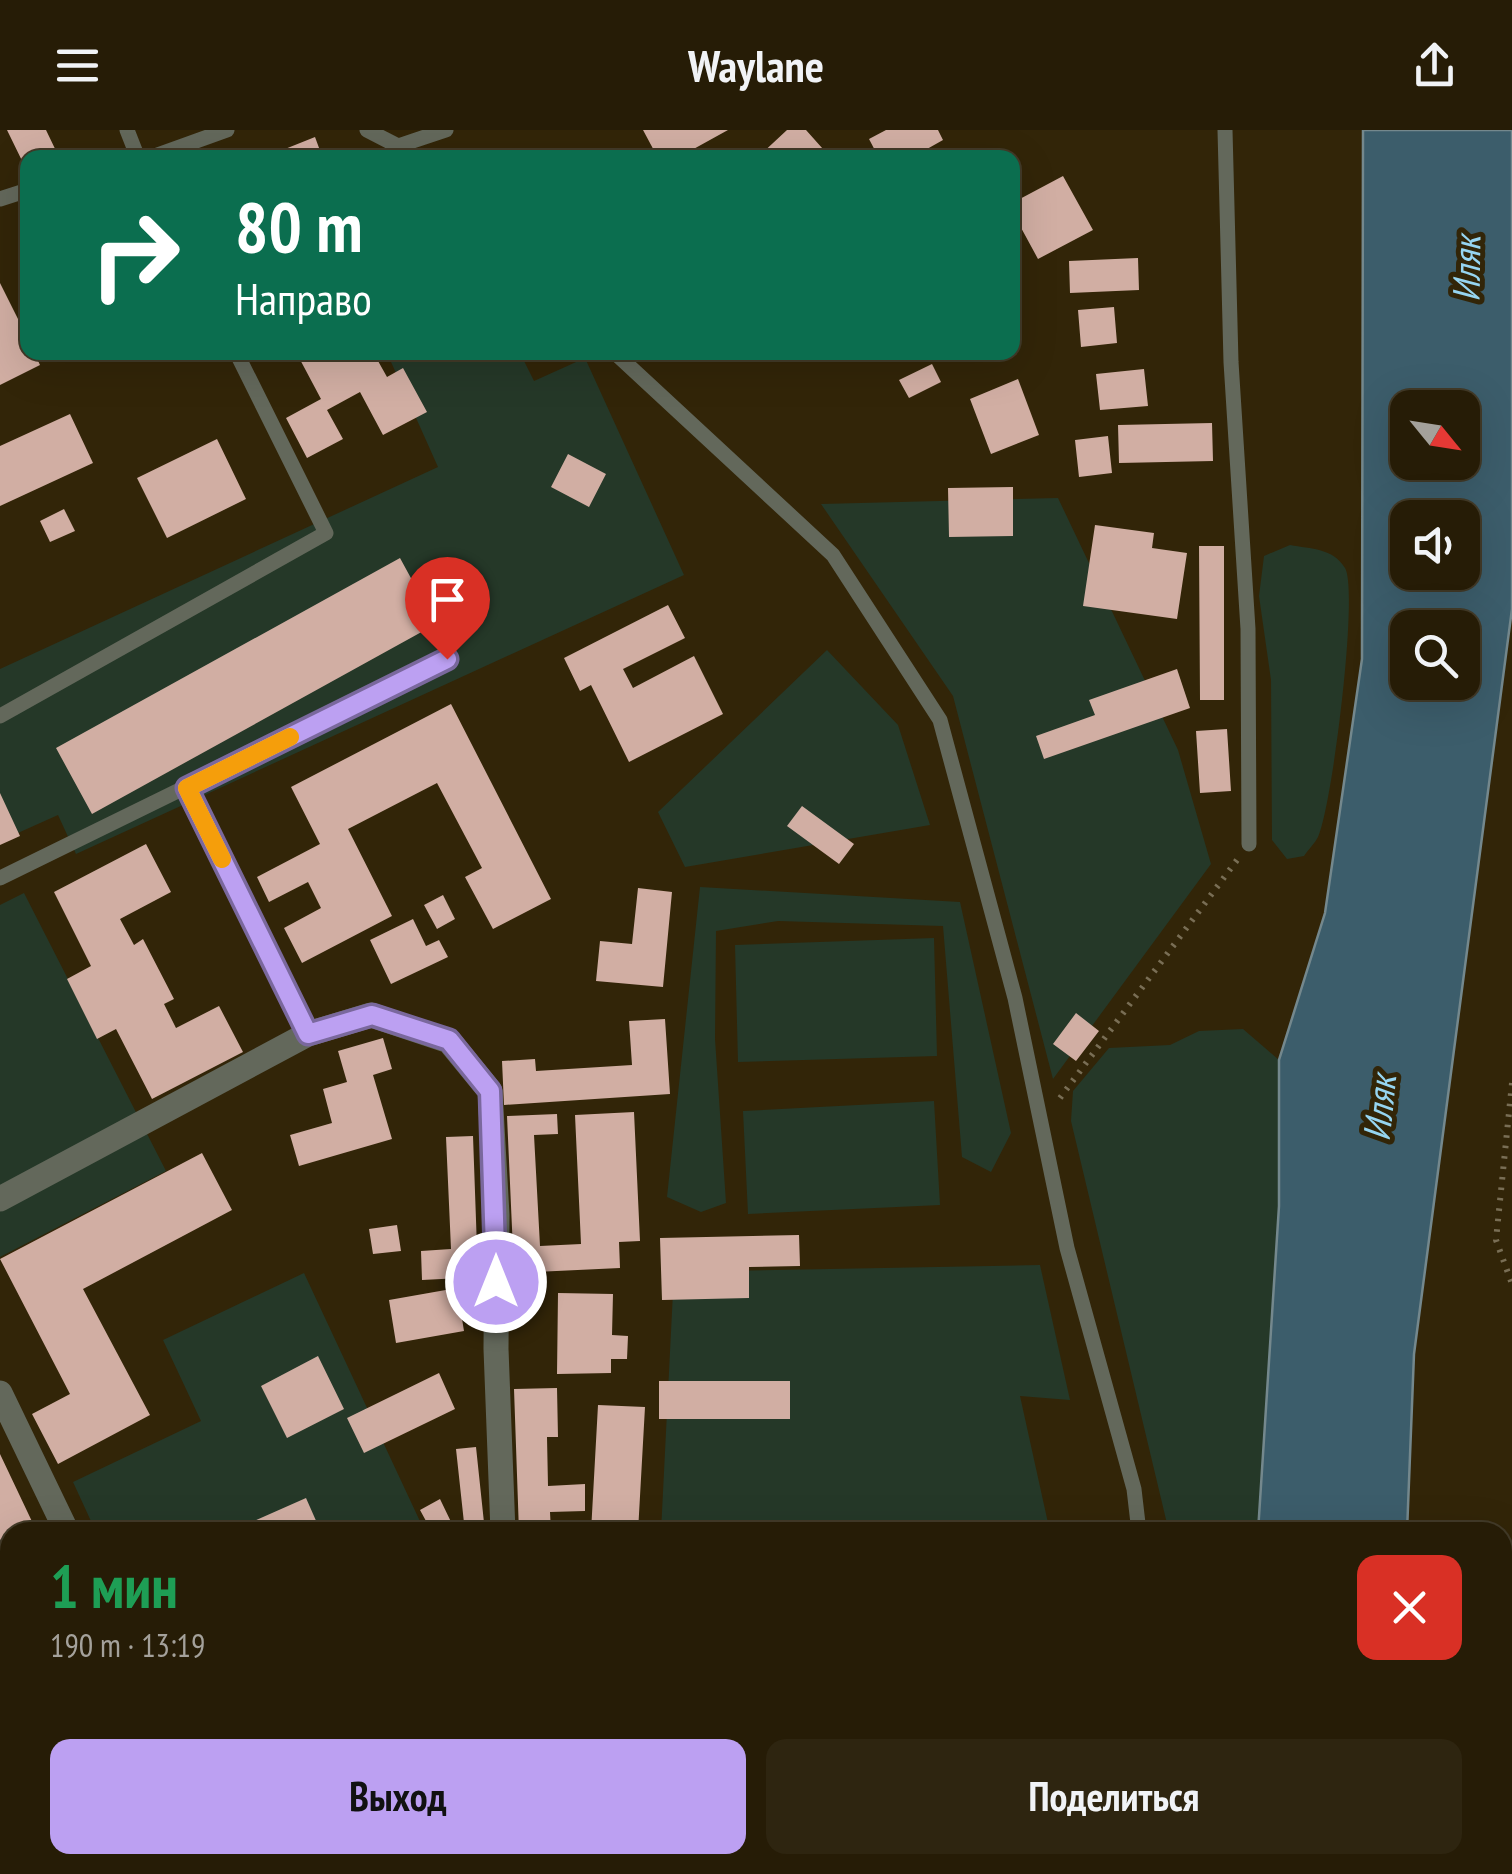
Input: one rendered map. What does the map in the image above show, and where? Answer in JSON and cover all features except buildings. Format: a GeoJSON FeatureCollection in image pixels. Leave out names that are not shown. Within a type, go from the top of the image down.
{"type":"FeatureCollection","features":[{"type":"Feature","properties":{"kind":"street"},"geometry":{"type":"LineString","coordinates":[[0,1199],[308,1034],[372,1015],[449,1040],[490,1091],[503,1522]]}},
{"type":"Feature","properties":{"kind":"street"},"geometry":{"type":"LineString","coordinates":[[0,1393],[62,1522]]}},
{"type":"Feature","properties":{"kind":"lane"},"geometry":{"type":"LineString","coordinates":[[171,150],[227,130]]}},
{"type":"Feature","properties":{"kind":"lane"},"geometry":{"type":"LineString","coordinates":[[367,130],[401,150]]}},
{"type":"Feature","properties":{"kind":"lane"},"geometry":{"type":"LineString","coordinates":[[408,150],[446,130]]}},
{"type":"Feature","properties":{"kind":"lane"},"geometry":{"type":"LineString","coordinates":[[1225,130],[1231,362],[1248,630],[1249,844]]}},
{"type":"Feature","properties":{"kind":"lane"},"geometry":{"type":"LineString","coordinates":[[0,716],[326,533],[240,360]]}},
{"type":"Feature","properties":{"kind":"lane"},"geometry":{"type":"LineString","coordinates":[[623,360],[833,555],[940,720],[1015,998],[1068,1248],[1134,1489],[1138,1522]]}},
{"type":"Feature","properties":{"kind":"lane"},"geometry":{"type":"LineString","coordinates":[[0,878],[447,659]]}},
{"type":"Feature","properties":{"kind":"lane"},"geometry":{"type":"LineString","coordinates":[[187,788],[308,1034]]}},
{"type":"Feature","properties":{"kind":"path"},"geometry":{"type":"LineString","coordinates":[[1041,1124],[1249,844]]}},
{"type":"Feature","properties":{"kind":"path"},"geometry":{"type":"LineString","coordinates":[[1512,1083],[1496,1240],[1512,1284]]}},
{"type":"Feature","properties":{"kind":"green space"},"geometry":{"type":"Polygon","coordinates":[[[390,360],[524,360],[534,381],[586,360],[684,575],[76,854],[58,815],[0,841],[0,669],[438,467],[390,360]]]}},
{"type":"Feature","properties":{"kind":"green space"},"geometry":{"type":"Polygon","coordinates":[[[1058,498],[1178,750],[1211,864],[1053,1079],[953,696],[821,504],[1058,498]]]}},
{"type":"Feature","properties":{"kind":"green space"},"geometry":{"type":"Polygon","coordinates":[[[1290,545],[1321,550],[1340,561],[1348,585],[1349,616],[1342,700],[1324,818],[1318,837],[1304,856],[1287,859],[1272,840],[1271,680],[1259,596],[1264,556],[1290,545]]]}},
{"type":"Feature","properties":{"kind":"green space"},"geometry":{"type":"Polygon","coordinates":[[[827,650],[898,725],[930,825],[685,867],[658,812],[827,650]]]}},
{"type":"Feature","properties":{"kind":"green space"},"geometry":{"type":"Polygon","coordinates":[[[700,887],[960,902],[1011,1133],[991,1172],[962,1157],[943,926],[778,921],[716,931],[715,1039],[726,1203],[701,1212],[667,1197],[700,887]]]}},
{"type":"Feature","properties":{"kind":"green space"},"geometry":{"type":"Polygon","coordinates":[[[24,893],[166,1171],[0,1257],[0,905],[24,893]]]}},
{"type":"Feature","properties":{"kind":"green space"},"geometry":{"type":"Polygon","coordinates":[[[934,938],[937,1056],[738,1062],[735,945],[934,938]]]}},
{"type":"Feature","properties":{"kind":"green space"},"geometry":{"type":"Polygon","coordinates":[[[1243,1029],[1279,1060],[1279,1206],[1259,1522],[1167,1522],[1071,1121],[1073,1091],[1109,1048],[1170,1045],[1199,1031],[1243,1029]]]}},
{"type":"Feature","properties":{"kind":"green space"},"geometry":{"type":"Polygon","coordinates":[[[934,1101],[940,1205],[748,1214],[743,1111],[934,1101]]]}},
{"type":"Feature","properties":{"kind":"green space"},"geometry":{"type":"Polygon","coordinates":[[[1040,1265],[1070,1400],[1020,1396],[1048,1522],[662,1522],[674,1272],[1040,1265]]]}},
{"type":"Feature","properties":{"kind":"green space"},"geometry":{"type":"Polygon","coordinates":[[[304,1273],[420,1522],[91,1522],[73,1482],[201,1421],[163,1340],[304,1273]]]}},
{"type":"Feature","properties":{"kind":"water","name":"Иляк"},"geometry":{"type":"Polygon","coordinates":[[[1363,130],[1512,130],[1512,609],[1414,1354],[1407,1522],[1259,1522],[1279,1206],[1279,1060],[1325,913],[1362,659],[1363,130]]]}},
{"type":"Feature","properties":{"kind":"slow traffic"},"geometry":{"type":"LineString","coordinates":[[222,859],[187,788],[290,737]]}},
{"type":"Feature","properties":{"kind":"route"},"geometry":{"type":"LineString","coordinates":[[447,659],[187,788],[308,1034],[372,1015],[449,1040],[490,1091],[496,1282]]}}]}
